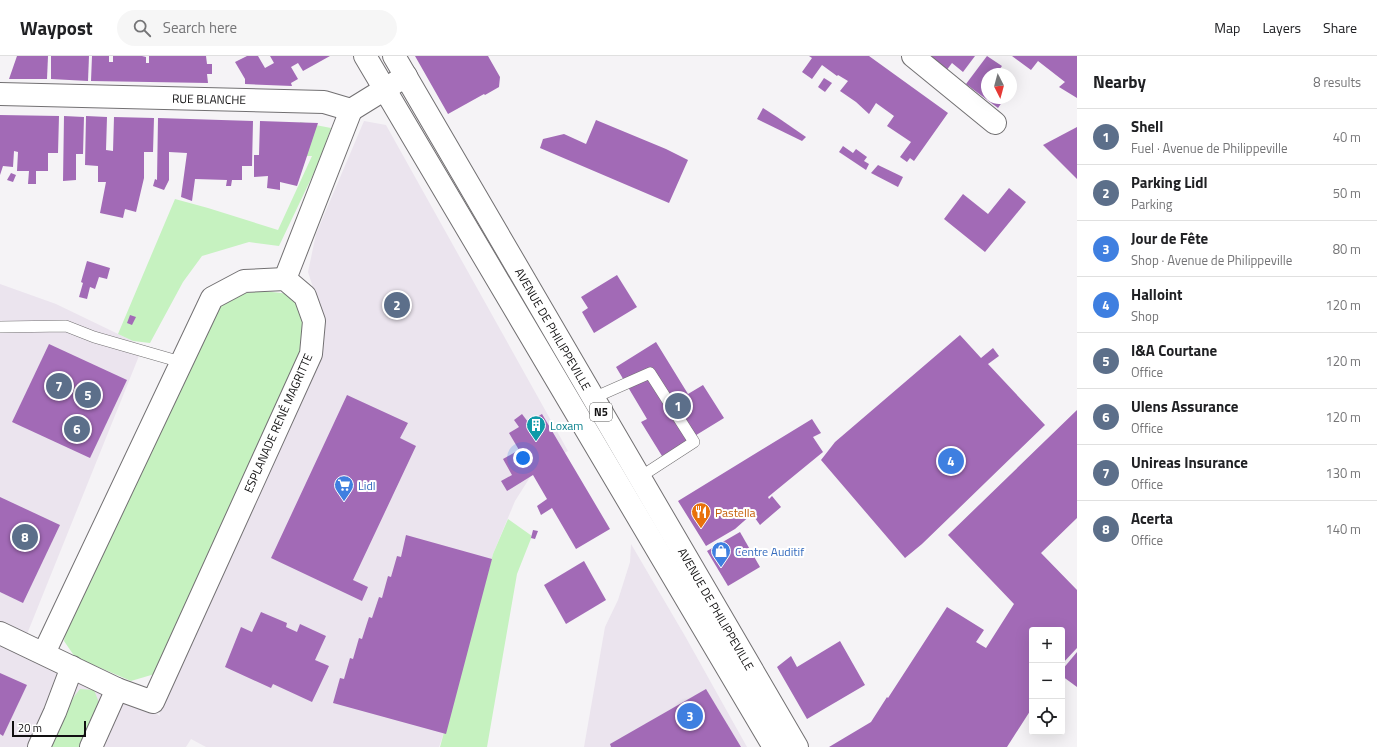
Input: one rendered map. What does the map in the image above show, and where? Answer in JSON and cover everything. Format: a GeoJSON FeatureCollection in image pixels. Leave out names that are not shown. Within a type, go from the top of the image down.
{"type":"FeatureCollection","features":[{"type":"Feature","properties":{"kind":"street","name":"N5"},"geometry":{"type":"LineString","coordinates":[[364,56],[385,89]]}},
{"type":"Feature","properties":{"kind":"street","name":"N5"},"geometry":{"type":"LineString","coordinates":[[394,56],[406,76]]}},
{"type":"Feature","properties":{"kind":"street"},"geometry":{"type":"LineString","coordinates":[[913,56],[995,123]]}},
{"type":"Feature","properties":{"kind":"street"},"geometry":{"type":"LineString","coordinates":[[44,653],[212,298],[244,281],[285,279],[351,110],[406,76]]}},
{"type":"Feature","properties":{"kind":"street","name":"AVENUE DE PHILIPPEVILLE"},"geometry":{"type":"LineString","coordinates":[[406,76],[797,747]]}},
{"type":"Feature","properties":{"kind":"street","name":"AVENUE DE PHILIPPEVILLE"},"geometry":{"type":"LineString","coordinates":[[385,89],[774,747]]}},
{"type":"Feature","properties":{"kind":"street","name":"RUE BLANCHE"},"geometry":{"type":"LineString","coordinates":[[0,94],[324,102],[351,110]]}},
{"type":"Feature","properties":{"kind":"street","name":"ESPLANADE RENÉ MAGRITTE"},"geometry":{"type":"LineString","coordinates":[[117,689],[153,702],[311,354],[314,321],[306,296],[285,279]]}},
{"type":"Feature","properties":{"kind":"street"},"geometry":{"type":"LineString","coordinates":[[0,633],[117,689],[91,747]]}},
{"type":"Feature","properties":{"kind":"street"},"geometry":{"type":"LineString","coordinates":[[39,747],[72,667]]}},
{"type":"Feature","properties":{"kind":"lane"},"geometry":{"type":"LineString","coordinates":[[0,326],[66,326],[94,337],[181,362]]}},
{"type":"Feature","properties":{"kind":"lane"},"geometry":{"type":"LineString","coordinates":[[574,409],[593,398],[650,374],[694,442],[621,488]]}},
{"type":"Feature","properties":{"kind":"shaded area"},"geometry":{"type":"Polygon","coordinates":[[[364,121],[386,125],[568,451],[534,471],[515,501],[493,554],[448,722],[439,747],[206,747],[191,739],[186,747],[0,747],[0,284],[56,304],[143,346],[23,644],[129,694],[160,716],[152,675],[312,345],[318,303],[308,272],[316,234],[364,121]]]}},
{"type":"Feature","properties":{"kind":"shaded area"},"geometry":{"type":"Polygon","coordinates":[[[631,544],[685,636],[747,747],[584,747],[605,627],[618,600],[630,562],[631,544]]]}},
{"type":"Feature","properties":{"kind":"green space"},"geometry":{"type":"Polygon","coordinates":[[[300,122],[331,128],[320,160],[279,246],[249,242],[202,256],[183,282],[150,343],[133,341],[118,334],[175,199],[278,230],[312,156],[299,156],[300,122]]]}},
{"type":"Feature","properties":{"kind":"green space"},"geometry":{"type":"Polygon","coordinates":[[[263,291],[290,294],[306,320],[305,347],[158,673],[131,681],[75,657],[64,641],[67,622],[214,311],[238,294],[263,291]]]}},
{"type":"Feature","properties":{"kind":"green space"},"geometry":{"type":"Polygon","coordinates":[[[508,519],[532,536],[517,574],[487,747],[440,747],[493,554],[508,519]]]}},
{"type":"Feature","properties":{"kind":"green space"},"geometry":{"type":"Polygon","coordinates":[[[80,689],[94,690],[98,700],[98,710],[81,747],[50,747],[73,698],[80,689]]]}},
{"type":"Feature","properties":{"kind":"building"},"geometry":{"type":"Polygon","coordinates":[[[17,56],[48,56],[47,79],[9,79],[17,56]]]}},
{"type":"Feature","properties":{"kind":"building"},"geometry":{"type":"Polygon","coordinates":[[[51,56],[89,56],[88,81],[51,79],[51,56]]]}},
{"type":"Feature","properties":{"kind":"building"},"geometry":{"type":"Polygon","coordinates":[[[92,56],[109,56],[109,62],[113,62],[113,56],[142,56],[146,57],[146,63],[149,63],[149,56],[206,56],[207,64],[212,64],[212,74],[207,74],[208,83],[91,81],[92,56]]]}},
{"type":"Feature","properties":{"kind":"building"},"geometry":{"type":"Polygon","coordinates":[[[247,56],[258,56],[265,68],[274,63],[270,56],[330,56],[303,71],[298,63],[291,67],[298,79],[291,83],[292,86],[245,84],[245,79],[235,62],[247,56]]]}},
{"type":"Feature","properties":{"kind":"building"},"geometry":{"type":"Polygon","coordinates":[[[415,56],[488,56],[500,77],[499,87],[448,114],[415,56]]]}},
{"type":"Feature","properties":{"kind":"building"},"geometry":{"type":"Polygon","coordinates":[[[809,56],[869,56],[948,113],[914,161],[910,158],[907,162],[900,157],[911,142],[887,126],[894,116],[876,103],[869,114],[856,102],[840,91],[848,81],[838,75],[837,76],[822,65],[812,79],[802,72],[812,58],[809,56]]]}},
{"type":"Feature","properties":{"kind":"building"},"geometry":{"type":"Polygon","coordinates":[[[926,56],[975,56],[963,72],[952,63],[946,71],[926,56]]]}},
{"type":"Feature","properties":{"kind":"building"},"geometry":{"type":"Polygon","coordinates":[[[987,56],[1002,66],[1000,68],[981,68],[981,95],[966,84],[987,56]]]}},
{"type":"Feature","properties":{"kind":"building"},"geometry":{"type":"Polygon","coordinates":[[[1012,56],[1077,56],[1077,98],[1059,87],[1065,82],[1038,61],[1031,70],[1012,56]]]}},
{"type":"Feature","properties":{"kind":"building"},"geometry":{"type":"Polygon","coordinates":[[[824,78],[832,83],[825,92],[818,87],[824,78]]]}},
{"type":"Feature","properties":{"kind":"building"},"geometry":{"type":"Polygon","coordinates":[[[993,104],[1001,104],[998,108],[993,104]]]}},
{"type":"Feature","properties":{"kind":"building"},"geometry":{"type":"Polygon","coordinates":[[[763,108],[806,137],[802,141],[757,119],[763,108]]]}},
{"type":"Feature","properties":{"kind":"building"},"geometry":{"type":"Polygon","coordinates":[[[0,115],[59,116],[58,153],[48,153],[48,171],[36,171],[36,184],[28,184],[29,171],[17,171],[18,152],[14,151],[13,167],[3,166],[0,175],[0,115]]]}},
{"type":"Feature","properties":{"kind":"building"},"geometry":{"type":"Polygon","coordinates":[[[64,116],[84,117],[83,154],[76,154],[76,180],[63,181],[64,116]]]}},
{"type":"Feature","properties":{"kind":"building"},"geometry":{"type":"Polygon","coordinates":[[[86,116],[107,117],[106,150],[113,151],[114,117],[154,118],[153,152],[144,152],[144,178],[136,212],[125,209],[123,218],[100,213],[106,182],[98,182],[98,166],[85,165],[86,116]]]}},
{"type":"Feature","properties":{"kind":"building"},"geometry":{"type":"Polygon","coordinates":[[[158,118],[253,121],[252,166],[242,166],[242,180],[232,180],[231,186],[226,186],[227,180],[195,179],[192,201],[181,197],[187,153],[169,152],[169,180],[164,190],[153,186],[155,179],[157,180],[158,118]]]}},
{"type":"Feature","properties":{"kind":"building"},"geometry":{"type":"Polygon","coordinates":[[[596,120],[666,149],[688,160],[669,203],[540,148],[543,139],[564,134],[586,144],[596,120]]]}},
{"type":"Feature","properties":{"kind":"building"},"geometry":{"type":"Polygon","coordinates":[[[260,121],[318,123],[297,186],[280,182],[280,190],[267,188],[268,176],[254,177],[254,155],[259,155],[260,121]]]}},
{"type":"Feature","properties":{"kind":"building"},"geometry":{"type":"Polygon","coordinates":[[[1077,127],[1077,179],[1043,145],[1077,127]]]}},
{"type":"Feature","properties":{"kind":"building"},"geometry":{"type":"Polygon","coordinates":[[[843,146],[853,153],[856,149],[867,157],[864,161],[869,164],[866,170],[839,152],[843,146]]]}},
{"type":"Feature","properties":{"kind":"building"},"geometry":{"type":"Polygon","coordinates":[[[878,165],[903,177],[898,187],[871,173],[878,165]]]}},
{"type":"Feature","properties":{"kind":"building"},"geometry":{"type":"Polygon","coordinates":[[[11,173],[16,175],[13,182],[7,180],[11,173]]]}},
{"type":"Feature","properties":{"kind":"building"},"geometry":{"type":"Polygon","coordinates":[[[1009,188],[1026,202],[985,252],[944,219],[963,194],[988,214],[1009,188]]]}},
{"type":"Feature","properties":{"kind":"building"},"geometry":{"type":"Polygon","coordinates":[[[87,261],[110,268],[107,279],[99,277],[95,289],[90,287],[87,299],[79,297],[83,283],[81,282],[87,261]]]}},
{"type":"Feature","properties":{"kind":"building"},"geometry":{"type":"Polygon","coordinates":[[[617,275],[637,307],[594,333],[582,312],[588,308],[581,297],[617,275]]]}},
{"type":"Feature","properties":{"kind":"building"},"geometry":{"type":"Polygon","coordinates":[[[130,315],[136,317],[132,325],[127,323],[130,315]]]}},
{"type":"Feature","properties":{"kind":"building"},"geometry":{"type":"Polygon","coordinates":[[[960,335],[981,358],[993,348],[999,356],[988,364],[1045,425],[922,544],[905,558],[821,460],[835,442],[960,335]]]}},
{"type":"Feature","properties":{"kind":"building"},"geometry":{"type":"Polygon","coordinates":[[[656,342],[688,394],[703,385],[724,418],[662,456],[641,422],[647,419],[616,367],[656,342]]]}},
{"type":"Feature","properties":{"kind":"building"},"geometry":{"type":"Polygon","coordinates":[[[49,344],[127,380],[90,458],[12,422],[49,344]]]}},
{"type":"Feature","properties":{"kind":"building","name":"Lidl"},"geometry":{"type":"Polygon","coordinates":[[[347,395],[408,423],[400,438],[416,446],[353,580],[368,587],[362,601],[271,558],[347,395]]]}},
{"type":"Feature","properties":{"kind":"building"},"geometry":{"type":"Polygon","coordinates":[[[1077,410],[1077,518],[1041,553],[1077,590],[1077,648],[1065,661],[1065,627],[1029,627],[1029,713],[1007,747],[829,747],[871,722],[947,607],[984,630],[976,642],[986,648],[1014,604],[948,535],[1077,410]]]}},
{"type":"Feature","properties":{"kind":"building"},"geometry":{"type":"Polygon","coordinates":[[[522,414],[528,422],[542,414],[610,529],[576,549],[552,508],[541,515],[537,506],[547,499],[533,475],[507,491],[501,481],[512,475],[503,459],[519,450],[509,433],[519,427],[514,420],[522,414]]]}},
{"type":"Feature","properties":{"kind":"building"},"geometry":{"type":"Polygon","coordinates":[[[812,419],[821,433],[813,437],[823,452],[768,497],[769,499],[772,496],[781,507],[760,525],[752,514],[735,529],[706,546],[678,501],[812,419]]]}},
{"type":"Feature","properties":{"kind":"building"},"geometry":{"type":"Polygon","coordinates":[[[0,497],[60,525],[23,603],[0,592],[0,497]]]}},
{"type":"Feature","properties":{"kind":"building"},"geometry":{"type":"Polygon","coordinates":[[[533,530],[538,531],[535,539],[531,538],[533,530]]]}},
{"type":"Feature","properties":{"kind":"building"},"geometry":{"type":"Polygon","coordinates":[[[740,532],[760,567],[728,586],[707,551],[740,532]]]}},
{"type":"Feature","properties":{"kind":"building"},"geometry":{"type":"Polygon","coordinates":[[[406,535],[492,559],[446,734],[333,703],[340,678],[344,679],[350,658],[353,659],[359,638],[362,639],[369,617],[372,618],[379,597],[382,598],[388,576],[391,577],[397,556],[401,557],[406,535]]]}},
{"type":"Feature","properties":{"kind":"building"},"geometry":{"type":"Polygon","coordinates":[[[584,561],[606,600],[566,624],[544,585],[584,561]]]}},
{"type":"Feature","properties":{"kind":"building"},"geometry":{"type":"Polygon","coordinates":[[[261,612],[287,623],[286,627],[297,632],[300,624],[326,636],[315,660],[329,666],[312,702],[273,684],[271,688],[225,667],[241,627],[252,632],[261,612]]]}},
{"type":"Feature","properties":{"kind":"building"},"geometry":{"type":"Polygon","coordinates":[[[840,641],[865,685],[807,719],[777,667],[791,656],[797,667],[840,641]]]}},
{"type":"Feature","properties":{"kind":"building"},"geometry":{"type":"Polygon","coordinates":[[[1077,652],[1077,687],[1065,678],[1065,666],[1077,652]]]}},
{"type":"Feature","properties":{"kind":"building"},"geometry":{"type":"Polygon","coordinates":[[[0,673],[27,685],[3,736],[0,734],[0,673]]]}},
{"type":"Feature","properties":{"kind":"building"},"geometry":{"type":"Polygon","coordinates":[[[706,689],[741,747],[611,747],[610,744],[706,689]]]}},
{"type":"Feature","properties":{"kind":"place","name":"Parking Lidl"},"geometry":{"type":"Point","coordinates":[397,305]}},
{"type":"Feature","properties":{"kind":"place","name":"Unireas Insurance"},"geometry":{"type":"Point","coordinates":[59,386]}},
{"type":"Feature","properties":{"kind":"place","name":"I&A Courtane"},"geometry":{"type":"Point","coordinates":[88,395]}},
{"type":"Feature","properties":{"kind":"place","name":"Shell"},"geometry":{"type":"Point","coordinates":[678,406]}},
{"type":"Feature","properties":{"kind":"place","name":"Ulens Assurance"},"geometry":{"type":"Point","coordinates":[77,429]}},
{"type":"Feature","properties":{"kind":"place","name":"Loxam"},"geometry":{"type":"Point","coordinates":[536,442]}},
{"type":"Feature","properties":{"kind":"place","name":"Halloint"},"geometry":{"type":"Point","coordinates":[951,461]}},
{"type":"Feature","properties":{"kind":"place","name":"Lidl"},"geometry":{"type":"Point","coordinates":[344,502]}},
{"type":"Feature","properties":{"kind":"place","name":"Pastella"},"geometry":{"type":"Point","coordinates":[701,529]}},
{"type":"Feature","properties":{"kind":"place","name":"Acerta"},"geometry":{"type":"Point","coordinates":[25,537]}},
{"type":"Feature","properties":{"kind":"place","name":"Centre Auditif"},"geometry":{"type":"Point","coordinates":[721,568]}},
{"type":"Feature","properties":{"kind":"place","name":"Jour de Fête"},"geometry":{"type":"Point","coordinates":[690,716]}}]}
